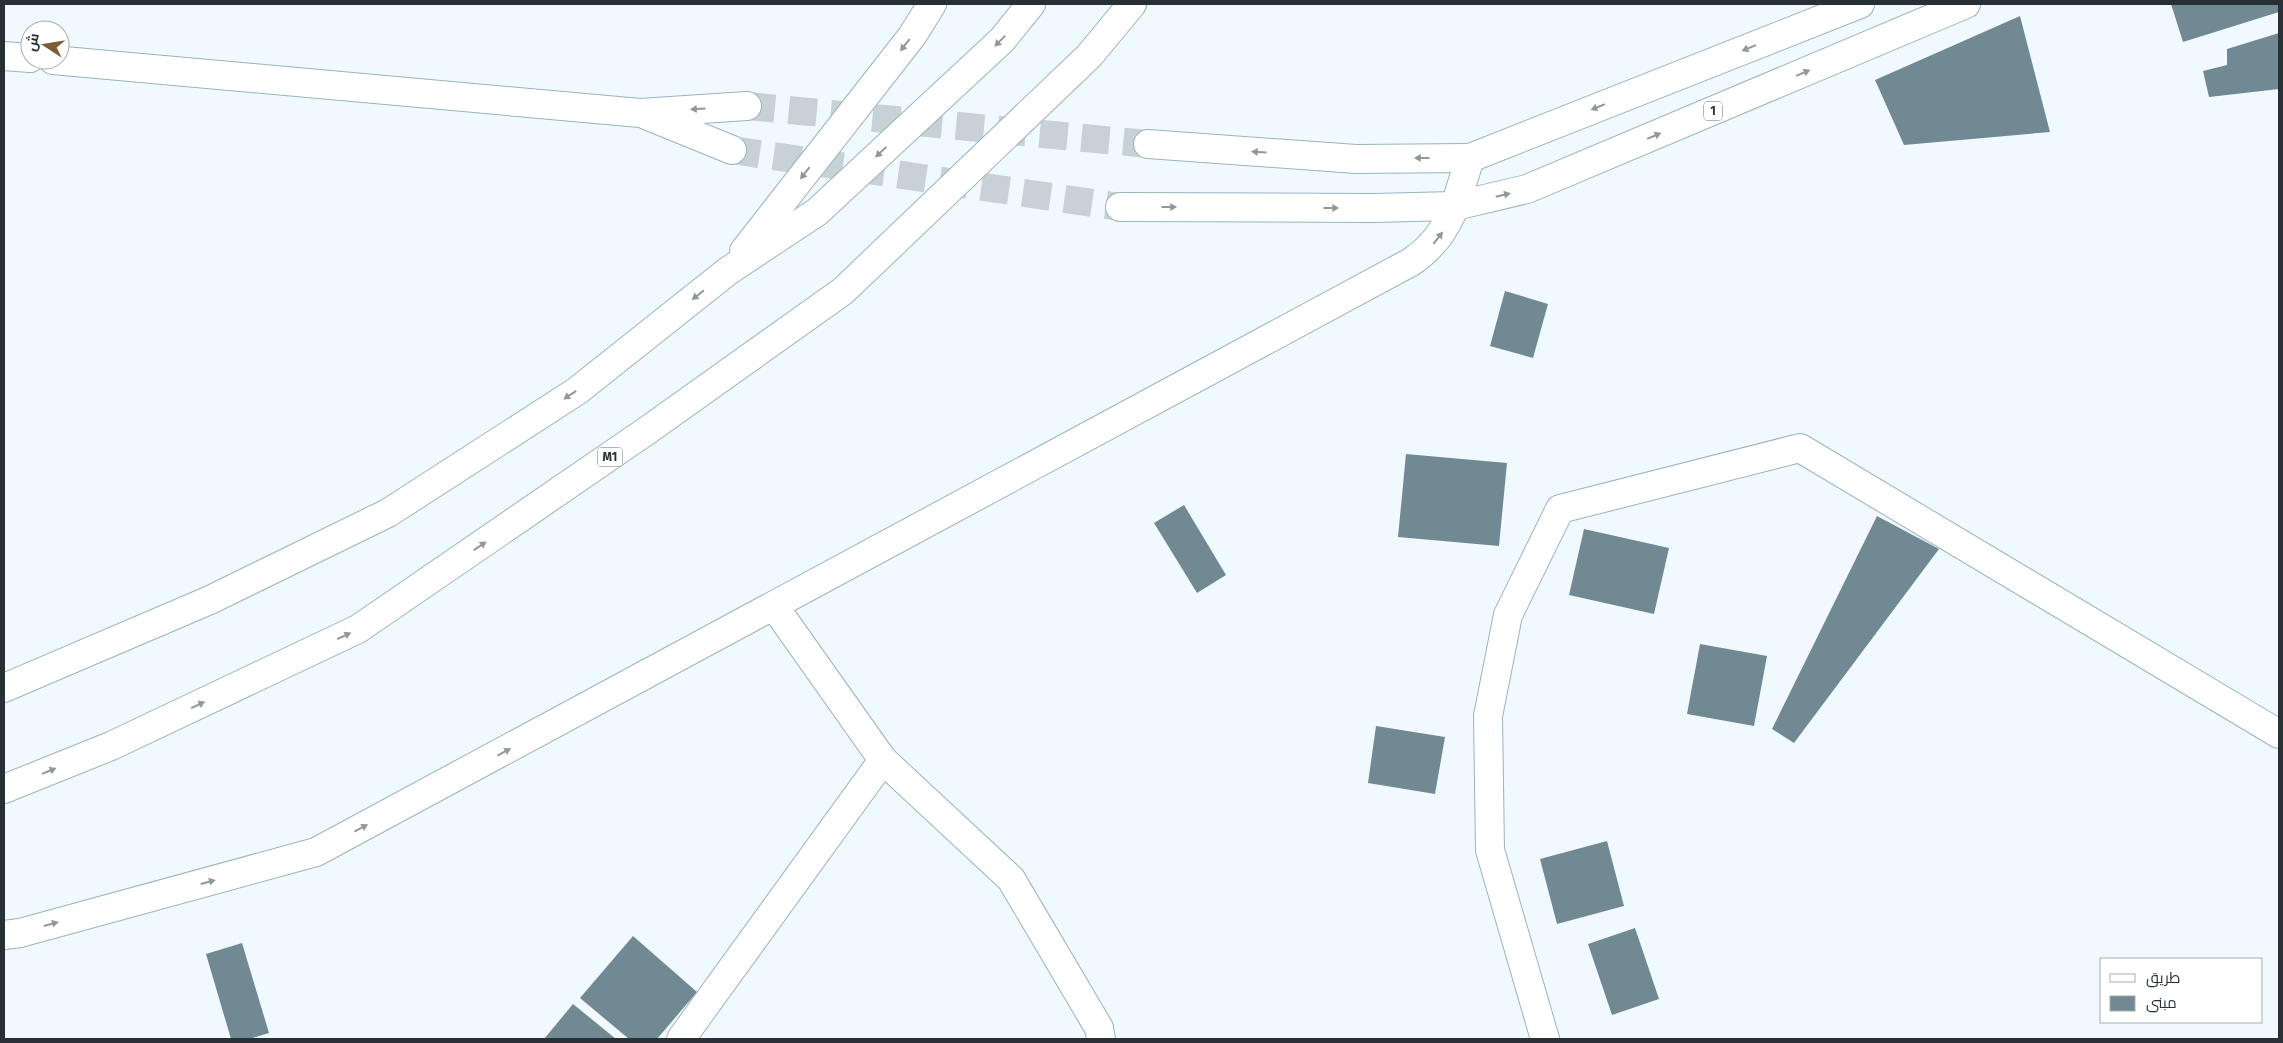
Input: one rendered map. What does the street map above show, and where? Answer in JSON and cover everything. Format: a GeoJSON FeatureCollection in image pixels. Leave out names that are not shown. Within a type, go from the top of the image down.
{"type":"FeatureCollection","features":[{"type":"Feature","properties":{"kind":"main road"},"geometry":{"type":"LineString","coordinates":[[728,271],[912,36],[932,4]]}},
{"type":"Feature","properties":{"kind":"main road"},"geometry":{"type":"LineString","coordinates":[[4,688],[210,600],[388,513],[576,391],[728,271],[817,212],[1002,40],[1031,4]]}},
{"type":"Feature","properties":{"kind":"main road","name":"M1"},"geometry":{"type":"LineString","coordinates":[[4,789],[111,746],[358,629],[645,432],[843,291],[1089,56],[1132,4]]}},
{"type":"Feature","properties":{"kind":"main road"},"geometry":{"type":"LineString","coordinates":[[1148,144],[1356,159],[1470,158],[1860,4]]}},
{"type":"Feature","properties":{"kind":"main road","name":"1"},"geometry":{"type":"LineString","coordinates":[[1455,206],[1527,189],[1966,4]]}},
{"type":"Feature","properties":{"kind":"main road"},"geometry":{"type":"LineString","coordinates":[[4,56],[20,57]]}},
{"type":"Feature","properties":{"kind":"main road"},"geometry":{"type":"LineString","coordinates":[[70,62],[640,113],[747,106]]}},
{"type":"Feature","properties":{"kind":"main road"},"geometry":{"type":"LineString","coordinates":[[640,113],[732,150]]}},
{"type":"Feature","properties":{"kind":"main road"},"geometry":{"type":"LineString","coordinates":[[4,935],[316,852],[1411,262],[1426,252],[1438,238],[1455,206],[1470,158]]}},
{"type":"Feature","properties":{"kind":"main road"},"geometry":{"type":"LineString","coordinates":[[1120,207],[1372,208],[1455,206]]}},
{"type":"Feature","properties":{"kind":"main road"},"geometry":{"type":"LineString","coordinates":[[1545,1039],[1490,850],[1488,716],[1508,615],[1560,508],[1800,448],[2279,734]]}},
{"type":"Feature","properties":{"kind":"main road"},"geometry":{"type":"LineString","coordinates":[[774,606],[883,760],[1011,879],[1099,1028],[1101,1039]]}},
{"type":"Feature","properties":{"kind":"main road"},"geometry":{"type":"LineString","coordinates":[[681,1039],[883,760]]}},
{"type":"Feature","properties":{"kind":"building"},"geometry":{"type":"Polygon","coordinates":[[[2171,4],[2279,4],[2279,12],[2183,42],[2171,4]]]}},
{"type":"Feature","properties":{"kind":"building"},"geometry":{"type":"Polygon","coordinates":[[[2020,16],[2050,132],[1904,145],[1875,80],[2020,16]]]}},
{"type":"Feature","properties":{"kind":"building"},"geometry":{"type":"Polygon","coordinates":[[[2279,33],[2279,89],[2209,97],[2203,71],[2227,65],[2227,49],[2279,33]]]}},
{"type":"Feature","properties":{"kind":"building"},"geometry":{"type":"Polygon","coordinates":[[[1505,291],[1548,304],[1533,358],[1490,346],[1505,291]]]}},
{"type":"Feature","properties":{"kind":"building"},"geometry":{"type":"Polygon","coordinates":[[[1406,454],[1507,463],[1499,546],[1398,537],[1406,454]]]}},
{"type":"Feature","properties":{"kind":"building"},"geometry":{"type":"Polygon","coordinates":[[[1184,505],[1226,575],[1197,593],[1154,523],[1184,505]]]}},
{"type":"Feature","properties":{"kind":"building"},"geometry":{"type":"Polygon","coordinates":[[[1877,516],[1939,549],[1794,743],[1772,729],[1877,516]]]}},
{"type":"Feature","properties":{"kind":"building"},"geometry":{"type":"Polygon","coordinates":[[[1584,529],[1669,548],[1654,614],[1569,595],[1584,529]]]}},
{"type":"Feature","properties":{"kind":"building"},"geometry":{"type":"Polygon","coordinates":[[[1700,644],[1767,656],[1754,726],[1687,714],[1700,644]]]}},
{"type":"Feature","properties":{"kind":"building"},"geometry":{"type":"Polygon","coordinates":[[[1376,726],[1445,737],[1435,794],[1368,783],[1376,726]]]}},
{"type":"Feature","properties":{"kind":"building"},"geometry":{"type":"Polygon","coordinates":[[[1607,841],[1624,906],[1557,924],[1540,859],[1607,841]]]}},
{"type":"Feature","properties":{"kind":"building"},"geometry":{"type":"Polygon","coordinates":[[[1635,928],[1659,999],[1612,1015],[1588,944],[1635,928]]]}},
{"type":"Feature","properties":{"kind":"building"},"geometry":{"type":"Polygon","coordinates":[[[633,936],[697,992],[657,1039],[629,1039],[580,998],[633,936]]]}},
{"type":"Feature","properties":{"kind":"building"},"geometry":{"type":"Polygon","coordinates":[[[242,943],[269,1033],[249,1039],[231,1039],[206,954],[242,943]]]}},
{"type":"Feature","properties":{"kind":"building"},"geometry":{"type":"Polygon","coordinates":[[[573,1004],[616,1039],[544,1039],[573,1004]]]}},
{"type":"Feature","properties":{"kind":"tunnel"},"geometry":{"type":"LineString","coordinates":[[747,106],[1148,144]]}},
{"type":"Feature","properties":{"kind":"tunnel"},"geometry":{"type":"LineString","coordinates":[[732,150],[1120,207]]}}]}
